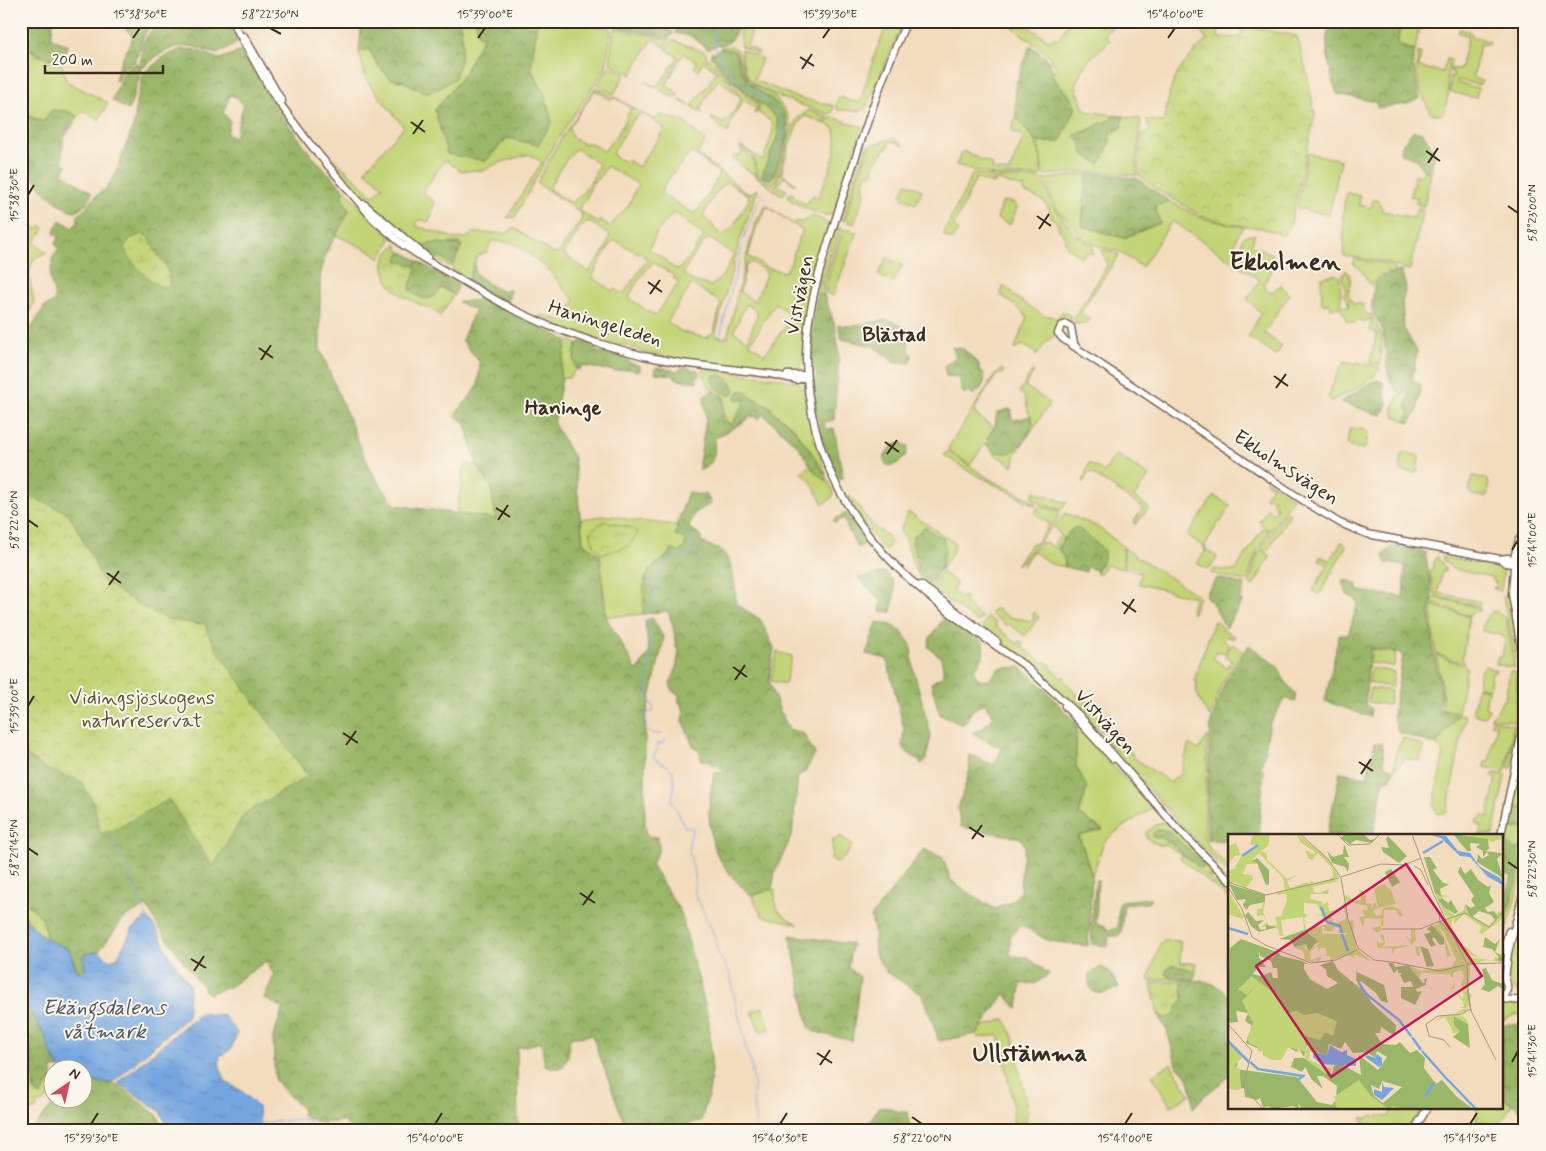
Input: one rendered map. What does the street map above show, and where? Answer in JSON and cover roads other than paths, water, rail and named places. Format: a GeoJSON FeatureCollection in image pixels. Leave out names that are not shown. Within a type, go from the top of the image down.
{"type":"FeatureCollection","features":[{"type":"Feature","properties":{"kind":"main road","name":"Vistvägen"},"geometry":{"type":"LineString","coordinates":[[907,21],[889,62],[863,133],[816,285],[807,336],[806,377],[814,423],[829,471],[851,512],[895,566],[993,638],[1047,684],[1107,754],[1138,783],[1163,812],[1228,879]]}},
{"type":"Feature","properties":{"kind":"main road","name":"Haningeleden"},"geometry":{"type":"LineString","coordinates":[[233,22],[248,42],[294,124],[340,180],[376,215],[442,269],[512,310],[549,326],[597,343],[644,356],[681,363],[771,374],[797,380],[806,377]]}},
{"type":"Feature","properties":{"kind":"main road","name":"Ekholmsvägen"},"geometry":{"type":"LineString","coordinates":[[1077,348],[1340,523],[1383,538],[1519,562]]}},
{"type":"Feature","properties":{"kind":"main road"},"geometry":{"type":"LineString","coordinates":[[1519,562],[1517,543],[1525,533]]}},
{"type":"Feature","properties":{"kind":"main road"},"geometry":{"type":"LineString","coordinates":[[1525,539],[1521,546],[1519,562],[1514,575],[1512,594],[1525,672]]}},
{"type":"Feature","properties":{"kind":"main road"},"geometry":{"type":"LineString","coordinates":[[1501,834],[1525,717]]}},
{"type":"Feature","properties":{"kind":"main road"},"geometry":{"type":"LineString","coordinates":[[1504,995],[1507,991],[1505,980],[1508,953],[1525,886]]}},
{"type":"Feature","properties":{"kind":"main road"},"geometry":{"type":"LineString","coordinates":[[1504,947],[1520,904]]}},
{"type":"Feature","properties":{"kind":"main road"},"geometry":{"type":"LineString","coordinates":[[1505,980],[1524,1000]]}},
{"type":"Feature","properties":{"kind":"main road"},"geometry":{"type":"LineString","coordinates":[[1504,998],[1524,1000]]}},
{"type":"Feature","properties":{"kind":"main road"},"geometry":{"type":"LineString","coordinates":[[1414,1130],[1427,1108]]}},
{"type":"Feature","properties":{"kind":"water","name":"Ekängsdalens våtmark"},"geometry":{"type":"Polygon","coordinates":[[[21,911],[32,927],[47,940],[69,949],[76,970],[81,972],[85,968],[83,955],[99,951],[109,960],[117,958],[133,928],[147,917],[157,930],[169,955],[190,985],[187,1017],[112,1083],[92,1082],[92,1058],[54,1058],[45,1036],[28,1008],[21,1008],[21,911]]]}},
{"type":"Feature","properties":{"kind":"water"},"geometry":{"type":"Polygon","coordinates":[[[200,1013],[224,1016],[237,1033],[231,1049],[219,1057],[220,1068],[226,1082],[242,1091],[258,1107],[260,1130],[169,1130],[160,1111],[118,1083],[200,1013]]]}},
{"type":"Feature","properties":{"kind":"waterway"},"geometry":{"type":"LineString","coordinates":[[714,21],[714,42],[726,67],[771,105],[782,121],[781,142],[766,178]]}},
{"type":"Feature","properties":{"kind":"waterway"},"geometry":{"type":"LineString","coordinates":[[720,336],[745,235],[761,193]]}},
{"type":"Feature","properties":{"kind":"waterway"},"geometry":{"type":"LineString","coordinates":[[647,614],[654,596],[654,587],[648,585],[649,582],[659,577],[668,560],[692,554],[696,549],[690,536],[681,528]]}},
{"type":"Feature","properties":{"kind":"waterway"},"geometry":{"type":"LineString","coordinates":[[646,619],[648,636],[652,642],[647,683],[649,699],[654,709],[645,714],[646,729],[650,733],[660,734],[665,739],[665,742],[656,745],[658,749],[653,757],[671,770],[674,778],[672,802],[684,826],[693,828],[689,843],[690,857],[695,875],[695,894],[715,937],[717,951],[730,974],[745,1038],[745,1047],[751,1064],[756,1130]]}},
{"type":"Feature","properties":{"kind":"waterway"},"geometry":{"type":"LineString","coordinates":[[111,834],[147,917]]}},
{"type":"Feature","properties":{"kind":"waterway"},"geometry":{"type":"LineString","coordinates":[[259,1123],[299,1119],[308,1120],[314,1130]]}},
{"type":"Feature","properties":{"kind":"district","name":"Ekholmen"},"geometry":{"type":"Point","coordinates":[1285,262]}},
{"type":"Feature","properties":{"kind":"district","name":"Blästad"},"geometry":{"type":"Point","coordinates":[894,335]}},
{"type":"Feature","properties":{"kind":"district","name":"Haninge"},"geometry":{"type":"Point","coordinates":[563,408]}},
{"type":"Feature","properties":{"kind":"district","name":"Ullstämma"},"geometry":{"type":"Point","coordinates":[1030,1054]}},
{"type":"Feature","properties":{"kind":"park label","name":"Vidingsjöskogens naturreservat"},"geometry":{"type":"Point","coordinates":[142,710]}}]}
